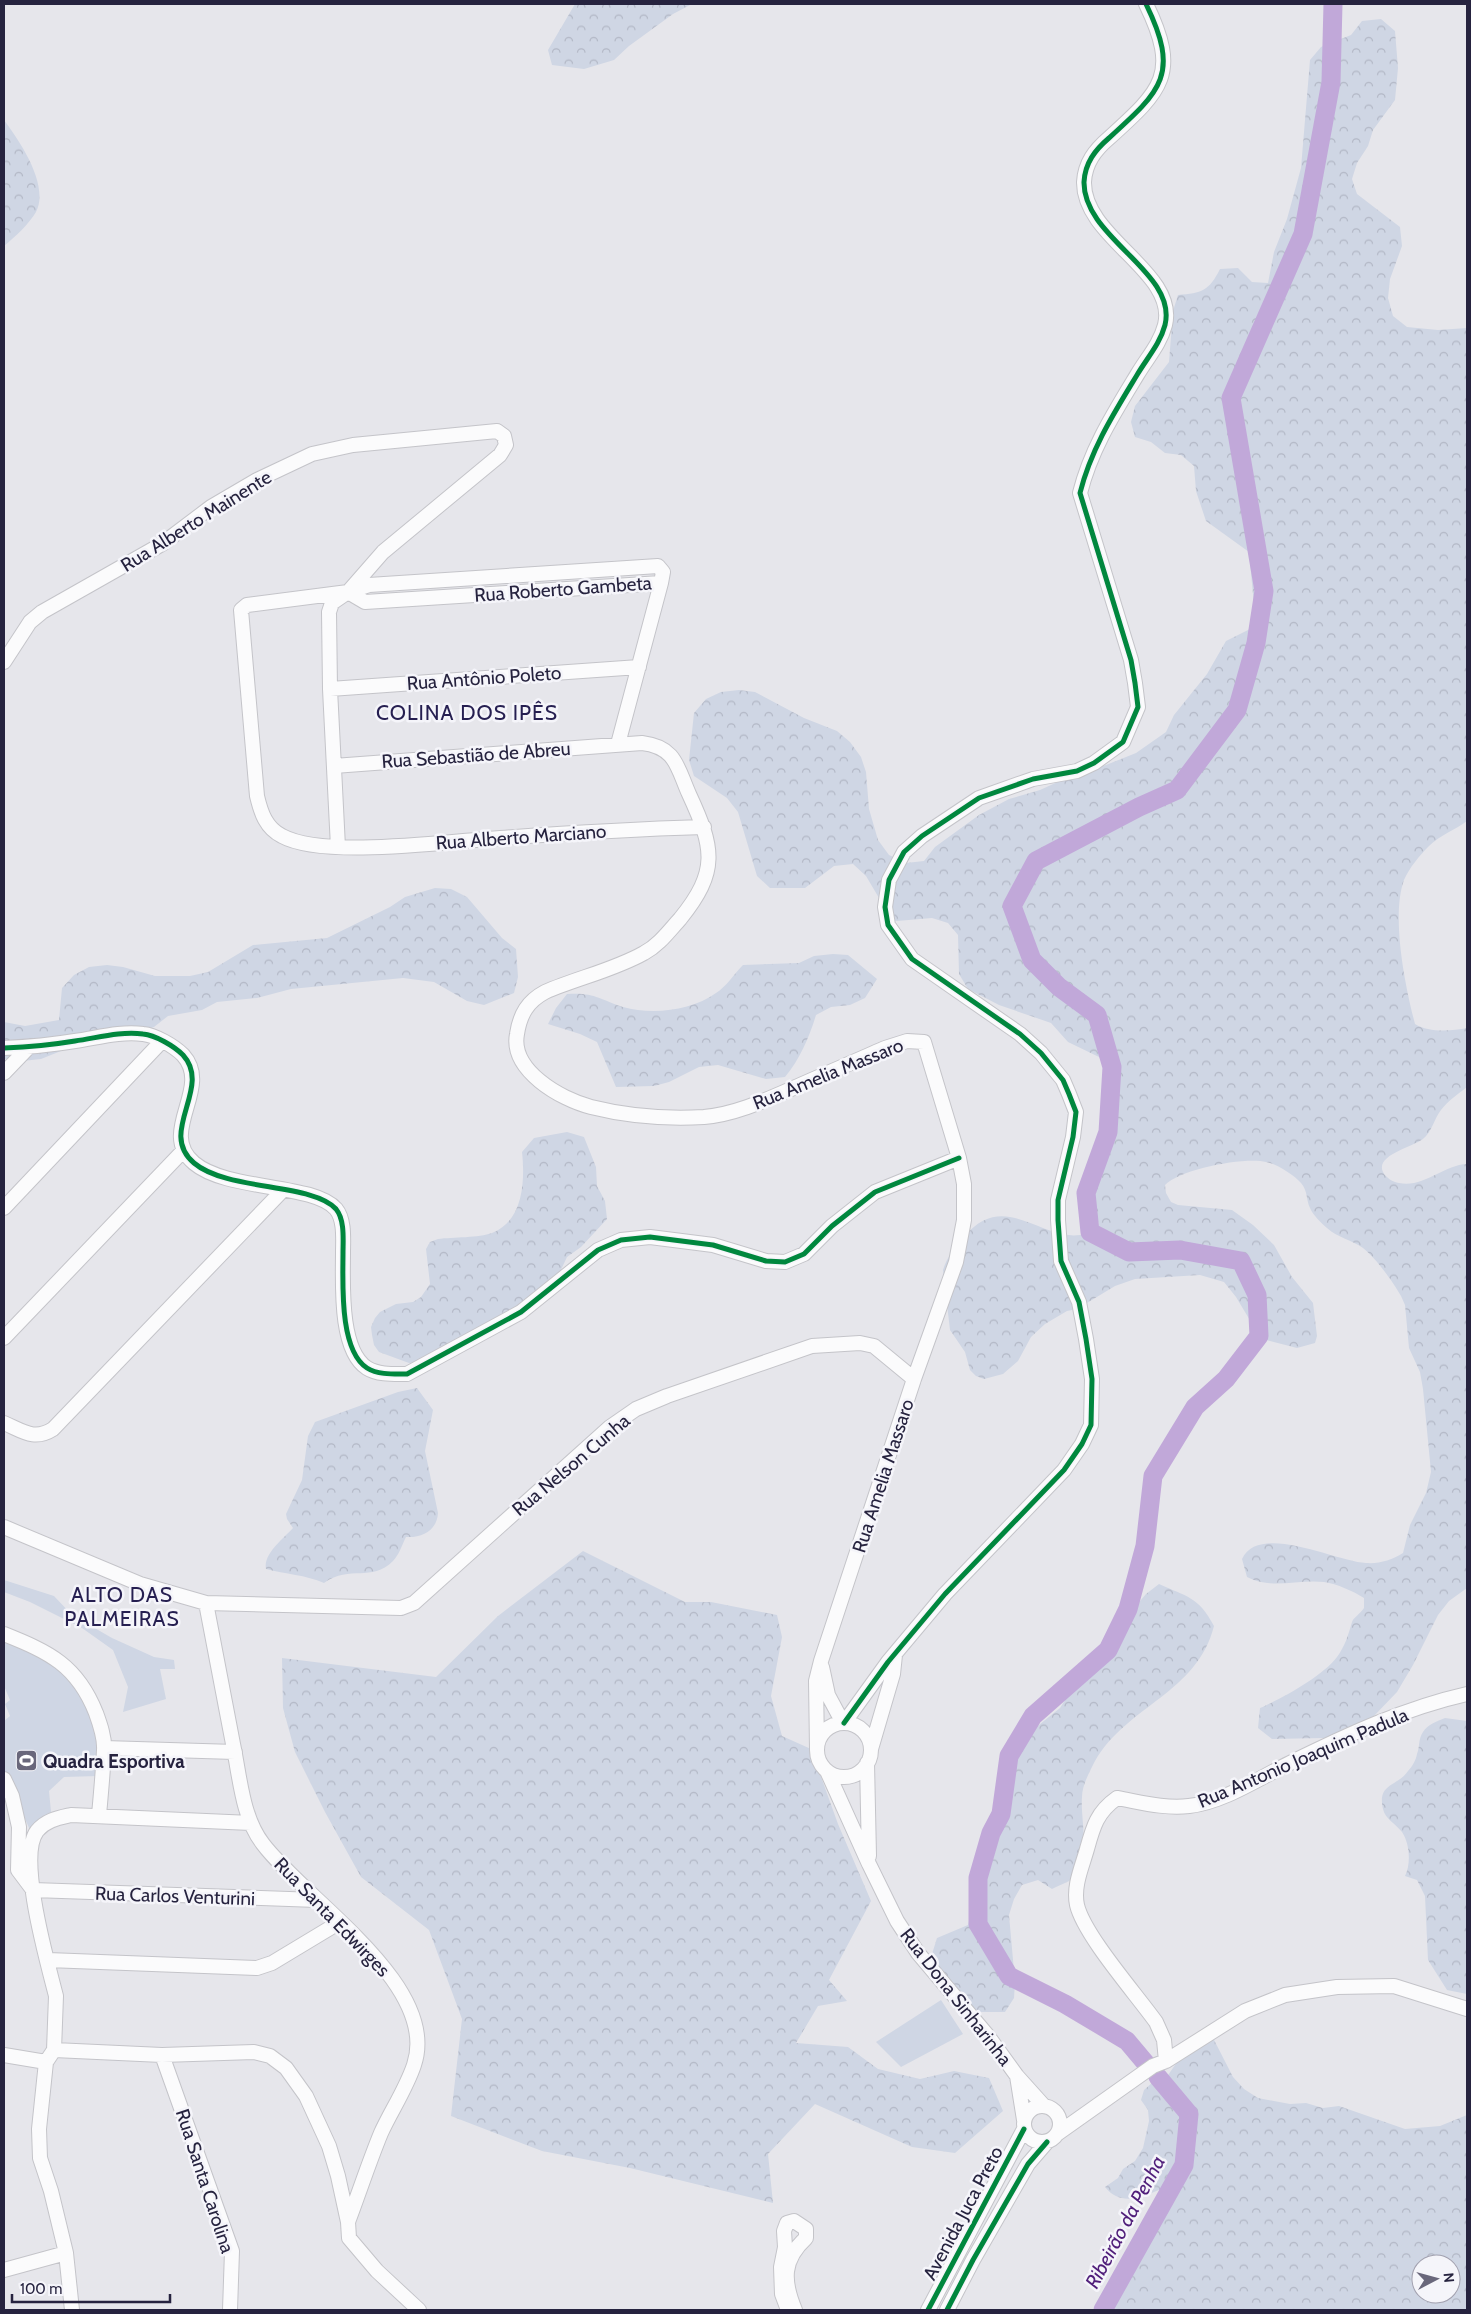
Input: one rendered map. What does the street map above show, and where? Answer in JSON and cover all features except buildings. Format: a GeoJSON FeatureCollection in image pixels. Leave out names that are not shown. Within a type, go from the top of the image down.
{"type":"FeatureCollection","features":[{"type":"Feature","properties":{"kind":"street"},"geometry":{"type":"LineString","coordinates":[[844,1723],[888,1662],[945,1594],[1064,1470],[1082,1444],[1091,1424],[1092,1379],[1086,1339],[1079,1302],[1061,1261],[1058,1200],[1073,1137],[1076,1112],[1069,1094],[1063,1080],[1041,1053],[1020,1034],[912,960],[888,925],[885,907],[889,880],[904,852],[922,836],[979,798],[1033,779],[1077,771],[1094,764],[1123,742],[1138,708],[1131,660],[1080,493],[1087,469],[1105,428],[1156,346],[1165,325],[1166,312],[1162,297],[1151,279],[1126,254],[1096,217],[1087,200],[1084,184],[1087,166],[1096,150],[1144,106],[1158,87],[1164,68],[1164,48],[1146,4]]}},
{"type":"Feature","properties":{"kind":"street","name":"Rua Alberto Mainente"},"geometry":{"type":"LineString","coordinates":[[4,662],[30,622],[42,612],[162,544],[211,507],[257,480],[312,454],[353,445],[497,430],[504,436],[506,445],[500,455],[383,552],[348,592]]}},
{"type":"Feature","properties":{"kind":"street","name":"Rua Roberto Gambeta"},"geometry":{"type":"LineString","coordinates":[[348,592],[365,602],[661,583],[639,667]]}},
{"type":"Feature","properties":{"kind":"street"},"geometry":{"type":"LineString","coordinates":[[338,847],[330,689],[329,612],[332,603],[348,592]]}},
{"type":"Feature","properties":{"kind":"street","name":"Rua Alberto Marciano"},"geometry":{"type":"LineString","coordinates":[[348,592],[247,605],[240,613],[257,796],[261,815],[272,829],[283,837],[313,844],[338,847],[371,847],[639,829],[704,827]]}},
{"type":"Feature","properties":{"kind":"street"},"geometry":{"type":"LineString","coordinates":[[618,744],[639,667]]}},
{"type":"Feature","properties":{"kind":"street","name":"Rua Antônio Poleto"},"geometry":{"type":"LineString","coordinates":[[330,689],[639,667]]}},
{"type":"Feature","properties":{"kind":"street","name":"Rua Sebastião de Abreu"},"geometry":{"type":"LineString","coordinates":[[334,766],[642,742],[658,744],[671,754],[704,827]]}},
{"type":"Feature","properties":{"kind":"street","name":"Rua Amelia Massaro"},"geometry":{"type":"LineString","coordinates":[[704,827],[709,861],[705,882],[691,905],[665,937],[645,953],[571,981],[532,999],[523,1013],[517,1033],[516,1047],[520,1060],[534,1077],[566,1098],[590,1107],[651,1116],[705,1117],[735,1112],[885,1048],[907,1041],[924,1042],[959,1158],[964,1184],[964,1220],[956,1262],[914,1379],[821,1662],[816,1688],[817,1748]]}},
{"type":"Feature","properties":{"kind":"street"},"geometry":{"type":"LineString","coordinates":[[4,1048],[29,1047],[123,1033],[144,1034],[162,1041],[183,1055],[191,1071],[193,1091],[180,1130],[183,1151],[194,1164],[222,1178],[323,1200],[337,1210],[344,1231],[344,1322],[352,1349],[366,1368],[387,1374],[407,1374],[521,1312],[598,1250],[621,1240],[650,1237],[704,1244],[766,1261],[785,1262],[804,1254],[832,1226],[875,1192],[959,1158]]}},
{"type":"Feature","properties":{"kind":"street"},"geometry":{"type":"LineString","coordinates":[[4,1208],[162,1041]]}},
{"type":"Feature","properties":{"kind":"street"},"geometry":{"type":"LineString","coordinates":[[4,1073],[29,1047]]}},
{"type":"Feature","properties":{"kind":"street"},"geometry":{"type":"LineString","coordinates":[[4,1338],[183,1151]]}},
{"type":"Feature","properties":{"kind":"street"},"geometry":{"type":"LineString","coordinates":[[4,1423],[30,1434],[43,1436],[53,1429],[283,1190]]}},
{"type":"Feature","properties":{"kind":"street","name":"Rua Nelson Cunha"},"geometry":{"type":"LineString","coordinates":[[4,1527],[140,1584],[206,1603],[386,1610],[401,1608],[414,1602],[610,1427],[636,1409],[812,1346],[860,1343],[874,1346],[914,1379]]}},
{"type":"Feature","properties":{"kind":"street","name":"Rua Santa Edwirges"},"geometry":{"type":"LineString","coordinates":[[206,1603],[251,1823],[263,1844],[359,1940],[391,1979],[411,2010],[417,2026],[418,2041],[414,2064],[381,2134],[348,2222]]}},
{"type":"Feature","properties":{"kind":"street"},"geometry":{"type":"LineString","coordinates":[[4,1634],[35,1647],[67,1667],[88,1694],[99,1722],[104,1748],[99,1815]]}},
{"type":"Feature","properties":{"kind":"street"},"geometry":{"type":"LineString","coordinates":[[868,1759],[870,1742],[867,1736],[857,1726],[844,1723],[833,1725],[824,1732],[817,1748],[820,1761],[827,1770],[838,1776],[852,1775],[858,1772],[868,1759],[893,1674],[895,1655]]}},
{"type":"Feature","properties":{"kind":"street"},"geometry":{"type":"LineString","coordinates":[[821,1662],[828,1695],[844,1723]]}},
{"type":"Feature","properties":{"kind":"street","name":"Rua Antonio Joaquim Padula"},"geometry":{"type":"LineString","coordinates":[[1166,2061],[1164,2040],[1156,2022],[1083,1924],[1077,1904],[1077,1886],[1096,1818],[1105,1806],[1117,1798],[1172,1807],[1190,1806],[1216,1799],[1351,1733],[1442,1700],[1467,1694]]}},
{"type":"Feature","properties":{"kind":"street"},"geometry":{"type":"LineString","coordinates":[[104,1748],[235,1752]]}},
{"type":"Feature","properties":{"kind":"street","name":"Rua Dona Sinharinha"},"geometry":{"type":"LineString","coordinates":[[868,1759],[869,1864]]}},
{"type":"Feature","properties":{"kind":"street","name":"Rua Dona Sinharinha"},"geometry":{"type":"LineString","coordinates":[[827,1770],[869,1864],[898,1921],[918,1953],[988,2036],[1017,2076],[1044,2106]]}},
{"type":"Feature","properties":{"kind":"street"},"geometry":{"type":"LineString","coordinates":[[4,1779],[12,1796],[19,1827],[18,1870],[33,1890]]}},
{"type":"Feature","properties":{"kind":"street"},"geometry":{"type":"LineString","coordinates":[[72,2310],[66,2252],[51,2191],[40,2158],[38,2129],[50,2056],[56,1996],[33,1890],[31,1845],[36,1832],[49,1820],[71,1815],[251,1823]]}},
{"type":"Feature","properties":{"kind":"street","name":"Rua Carlos Venturini"},"geometry":{"type":"LineString","coordinates":[[33,1890],[317,1900]]}},
{"type":"Feature","properties":{"kind":"street"},"geometry":{"type":"LineString","coordinates":[[48,1960],[258,1968],[272,1963],[340,1922]]}},
{"type":"Feature","properties":{"kind":"street"},"geometry":{"type":"LineString","coordinates":[[1058,2116],[1084,2116],[1153,2066],[1166,2061],[1245,2011],[1285,1995],[1338,1987],[1394,1986],[1467,2009]]}},
{"type":"Feature","properties":{"kind":"street"},"geometry":{"type":"LineString","coordinates":[[4,2054],[50,2056],[254,2052],[270,2056],[286,2068],[306,2096],[329,2146],[348,2222],[349,2238],[357,2250],[419,2310]]}},
{"type":"Feature","properties":{"kind":"street","name":"Rua Santa Carolina"},"geometry":{"type":"LineString","coordinates":[[162,2055],[232,2251],[230,2310]]}},
{"type":"Feature","properties":{"kind":"street","name":"Rua Dona Sinharinha"},"geometry":{"type":"LineString","coordinates":[[1017,2076],[1024,2124]]}},
{"type":"Feature","properties":{"kind":"street"},"geometry":{"type":"LineString","coordinates":[[1044,2106],[1050,2108],[1058,2116],[1059,2128],[1052,2138],[1035,2141],[1026,2134],[1024,2124],[1034,2108],[1044,2106]]}},
{"type":"Feature","properties":{"kind":"street","name":"Avenida Juca Preto"},"geometry":{"type":"LineString","coordinates":[[947,2310],[973,2260],[1028,2164],[1052,2138],[1084,2116]]}},
{"type":"Feature","properties":{"kind":"street","name":"Avenida Juca Preto"},"geometry":{"type":"LineString","coordinates":[[928,2310],[1024,2124]]}},
{"type":"Feature","properties":{"kind":"street"},"geometry":{"type":"LineString","coordinates":[[788,2310],[782,2294],[780,2267],[785,2248],[784,2231],[787,2223],[794,2221],[806,2230],[806,2238],[794,2248],[787,2266],[788,2292],[796,2310]]}},
{"type":"Feature","properties":{"kind":"street"},"geometry":{"type":"LineString","coordinates":[[4,2270],[66,2252]]}},
{"type":"Feature","properties":{"kind":"green space"},"geometry":{"type":"Polygon","coordinates":[[[575,4],[692,4],[673,14],[629,46],[614,60],[584,69],[552,65],[548,50],[575,4]]]}},
{"type":"Feature","properties":{"kind":"green space"},"geometry":{"type":"Polygon","coordinates":[[[1381,19],[1395,31],[1398,68],[1395,100],[1373,130],[1368,146],[1357,163],[1352,179],[1357,194],[1400,227],[1402,246],[1390,279],[1388,298],[1393,316],[1407,327],[1438,330],[1467,328],[1467,821],[1433,842],[1409,871],[1404,880],[1400,895],[1399,931],[1407,991],[1415,1024],[1434,1030],[1467,1028],[1467,1087],[1444,1107],[1429,1133],[1423,1139],[1396,1152],[1384,1161],[1382,1166],[1383,1172],[1390,1179],[1408,1184],[1458,1165],[1467,1164],[1467,1588],[1449,1601],[1438,1615],[1397,1692],[1373,1717],[1324,1738],[1272,1739],[1258,1728],[1260,1708],[1301,1686],[1331,1664],[1342,1649],[1353,1620],[1364,1608],[1364,1598],[1345,1588],[1324,1582],[1275,1584],[1256,1581],[1247,1577],[1242,1559],[1251,1549],[1264,1544],[1300,1547],[1366,1563],[1376,1563],[1394,1558],[1403,1553],[1410,1525],[1426,1493],[1431,1472],[1423,1389],[1420,1372],[1409,1348],[1405,1305],[1394,1284],[1368,1252],[1359,1245],[1340,1237],[1317,1219],[1310,1208],[1303,1186],[1290,1173],[1280,1167],[1266,1162],[1243,1161],[1198,1169],[1173,1179],[1165,1185],[1166,1193],[1171,1202],[1178,1205],[1232,1210],[1253,1225],[1274,1245],[1292,1277],[1313,1303],[1317,1336],[1315,1343],[1297,1348],[1266,1340],[1254,1327],[1236,1297],[1224,1282],[1200,1275],[1135,1279],[1115,1286],[1077,1309],[1067,1311],[1045,1324],[1031,1337],[1018,1361],[1003,1374],[984,1379],[976,1376],[970,1370],[965,1352],[950,1330],[943,1270],[945,1265],[952,1252],[964,1237],[981,1222],[998,1216],[1015,1218],[1065,1235],[1082,1235],[1099,1227],[1096,1210],[1088,1194],[1086,1166],[1098,1137],[1119,1104],[1112,1070],[1099,1057],[1068,1042],[1051,1023],[999,1005],[968,989],[959,974],[958,935],[948,923],[932,918],[892,920],[866,876],[853,864],[834,866],[805,888],[770,888],[757,876],[738,812],[727,798],[694,776],[689,760],[694,713],[706,699],[721,692],[739,690],[755,692],[804,718],[837,731],[850,742],[861,757],[866,772],[869,809],[878,840],[889,855],[906,863],[924,861],[935,847],[979,815],[1009,799],[1040,790],[1073,775],[1136,753],[1166,732],[1174,715],[1207,674],[1226,641],[1256,626],[1249,552],[1206,521],[1196,491],[1194,466],[1181,455],[1165,453],[1151,442],[1135,437],[1131,422],[1135,406],[1169,362],[1173,311],[1178,295],[1204,290],[1212,282],[1220,269],[1238,268],[1252,282],[1268,283],[1274,252],[1287,219],[1301,168],[1310,60],[1321,47],[1351,35],[1362,21],[1381,19]]]}},
{"type":"Feature","properties":{"kind":"green space"},"geometry":{"type":"Polygon","coordinates":[[[4,120],[31,163],[39,189],[39,201],[36,212],[30,221],[4,246],[4,120]]]}},
{"type":"Feature","properties":{"kind":"green space"},"geometry":{"type":"Polygon","coordinates":[[[435,888],[451,889],[467,897],[502,938],[516,949],[518,977],[514,993],[484,1005],[467,1001],[434,982],[403,978],[291,989],[257,998],[217,1002],[202,1010],[168,1016],[154,1027],[108,1043],[71,1047],[41,1059],[22,1061],[4,1059],[4,1022],[25,1026],[59,1020],[62,988],[74,975],[89,967],[107,965],[123,967],[155,976],[190,976],[208,972],[253,945],[327,938],[390,907],[405,897],[435,888]]]}},
{"type":"Feature","properties":{"kind":"green space"},"geometry":{"type":"Polygon","coordinates":[[[848,955],[877,979],[865,998],[850,1005],[831,1007],[816,1015],[804,1048],[785,1077],[766,1079],[718,1065],[699,1067],[669,1082],[654,1086],[616,1087],[597,1042],[580,1034],[548,1024],[556,1008],[567,994],[590,995],[623,1007],[646,1011],[671,1010],[695,1004],[716,993],[727,984],[743,965],[799,963],[814,956],[848,955]]]}},
{"type":"Feature","properties":{"kind":"green space"},"geometry":{"type":"Polygon","coordinates":[[[567,1132],[584,1137],[596,1167],[597,1186],[605,1201],[607,1219],[581,1247],[567,1257],[559,1274],[534,1297],[434,1361],[409,1363],[379,1352],[374,1345],[371,1327],[375,1318],[380,1312],[396,1304],[413,1302],[421,1297],[430,1284],[426,1249],[430,1242],[438,1239],[487,1235],[503,1227],[511,1219],[520,1198],[523,1174],[522,1152],[534,1138],[567,1132]]]}},
{"type":"Feature","properties":{"kind":"green space"},"geometry":{"type":"Polygon","coordinates":[[[417,1388],[433,1410],[425,1451],[438,1513],[432,1528],[418,1536],[406,1537],[393,1561],[377,1571],[369,1573],[343,1575],[324,1583],[303,1576],[266,1569],[266,1563],[271,1552],[293,1528],[286,1514],[302,1480],[308,1436],[315,1422],[398,1392],[417,1388]]]}},
{"type":"Feature","properties":{"kind":"green space"},"geometry":{"type":"Polygon","coordinates":[[[583,1551],[685,1602],[711,1602],[777,1615],[782,1637],[771,1696],[782,1736],[811,1749],[838,1824],[871,1901],[829,1980],[847,2001],[818,2006],[796,2043],[848,2047],[878,2069],[920,2079],[954,2071],[989,2078],[1003,2111],[955,2153],[912,2147],[815,2104],[768,2154],[773,2203],[630,2168],[542,2151],[451,2116],[462,2019],[429,1930],[361,1877],[295,1752],[283,1708],[282,1658],[436,1677],[498,1616],[583,1551]]]}},
{"type":"Feature","properties":{"kind":"green space"},"geometry":{"type":"Polygon","coordinates":[[[4,1580],[54,1596],[72,1615],[112,1638],[154,1657],[174,1660],[175,1669],[160,1669],[166,1699],[123,1712],[128,1687],[113,1650],[82,1628],[30,1602],[4,1592],[4,1580]]]}},
{"type":"Feature","properties":{"kind":"green space"},"geometry":{"type":"Polygon","coordinates":[[[1159,1584],[1191,1599],[1208,1616],[1214,1626],[1205,1649],[1193,1667],[1178,1683],[1125,1726],[1109,1742],[1095,1761],[1082,1792],[1084,1841],[1081,1864],[1069,1881],[1052,1889],[1038,1880],[1022,1885],[1014,1899],[1009,1915],[1015,1982],[1014,1998],[1005,2012],[973,2012],[934,1970],[932,1954],[937,1938],[968,1925],[978,1889],[986,1875],[994,1826],[1007,1793],[1009,1777],[1025,1743],[1034,1729],[1060,1708],[1069,1694],[1084,1683],[1123,1621],[1146,1594],[1159,1584]]]}},
{"type":"Feature","properties":{"kind":"green space"},"geometry":{"type":"Polygon","coordinates":[[[4,1639],[65,1670],[86,1696],[97,1728],[98,1776],[64,1777],[49,1791],[51,1812],[30,1830],[4,1771],[4,1721],[10,1716],[5,1704],[10,1700],[4,1686],[4,1639]]]}},
{"type":"Feature","properties":{"kind":"green space"},"geometry":{"type":"Polygon","coordinates":[[[1445,1718],[1467,1721],[1467,1994],[1447,1990],[1428,1960],[1425,1896],[1417,1880],[1405,1876],[1409,1860],[1407,1842],[1402,1832],[1384,1813],[1382,1801],[1385,1790],[1404,1776],[1416,1759],[1420,1737],[1427,1727],[1445,1718]]]}},
{"type":"Feature","properties":{"kind":"green space"},"geometry":{"type":"Polygon","coordinates":[[[941,2000],[963,2034],[901,2067],[876,2042],[941,2000]]]}},
{"type":"Feature","properties":{"kind":"green space"},"geometry":{"type":"Polygon","coordinates":[[[1212,2036],[1233,2077],[1244,2089],[1258,2098],[1290,2104],[1306,2103],[1323,2108],[1339,2106],[1405,2129],[1440,2126],[1467,2115],[1467,2310],[1105,2310],[1113,2302],[1114,2291],[1121,2270],[1150,2222],[1162,2194],[1159,2190],[1145,2196],[1130,2199],[1117,2197],[1105,2187],[1118,2178],[1123,2169],[1135,2161],[1143,2148],[1149,2121],[1148,2110],[1141,2100],[1144,2090],[1153,2082],[1166,2078],[1182,2055],[1212,2036]]]}},
{"type":"Feature","properties":{"kind":"waterway"},"geometry":{"type":"LineString","coordinates":[[1148,2066],[1127,2041],[1065,2004],[1009,1976],[978,1924],[978,1878],[991,1833],[1001,1814],[1009,1756],[1033,1716],[1108,1650],[1128,1609],[1145,1546],[1153,1476],[1195,1407],[1226,1379],[1259,1336],[1257,1295],[1241,1261],[1180,1250],[1129,1252],[1090,1232],[1086,1193],[1108,1132],[1112,1067],[1097,1015],[1059,987],[1032,960],[1012,906],[1036,861],[1139,807],[1177,790],[1237,710],[1256,643],[1264,591],[1231,398],[1303,234],[1331,82],[1333,4]]}},
{"type":"Feature","properties":{"kind":"waterway","name":"Ribeirão da Penha"},"geometry":{"type":"LineString","coordinates":[[1103,2310],[1184,2165],[1189,2114],[1158,2077]]}},
{"type":"Feature","properties":{"kind":"cycle path"},"geometry":{"type":"LineString","coordinates":[[844,1723],[888,1662],[945,1594],[1064,1470],[1082,1444],[1091,1425],[1092,1379],[1086,1339],[1079,1302],[1061,1261],[1058,1220],[1058,1200],[1073,1137],[1076,1112],[1069,1094],[1063,1080],[1041,1053],[1020,1034],[912,959],[888,925],[885,907],[889,880],[904,852],[922,836],[979,798],[1033,779],[1077,771],[1094,763],[1123,742],[1138,707],[1131,660],[1080,493],[1090,461],[1104,432],[1128,389],[1157,345],[1165,325],[1165,306],[1158,288],[1145,271],[1098,221],[1088,202],[1084,182],[1086,169],[1095,152],[1142,107],[1153,93],[1160,79],[1163,65],[1162,48],[1146,4]]}},
{"type":"Feature","properties":{"kind":"cycle path"},"geometry":{"type":"LineString","coordinates":[[4,1048],[48,1045],[134,1033],[153,1036],[183,1055],[191,1068],[192,1081],[182,1124],[181,1138],[184,1151],[194,1163],[209,1172],[247,1183],[309,1195],[325,1201],[336,1209],[341,1219],[343,1230],[344,1315],[351,1347],[358,1359],[367,1368],[386,1374],[407,1374],[521,1312],[598,1250],[621,1240],[650,1237],[713,1245],[766,1261],[785,1262],[804,1254],[832,1226],[875,1192],[959,1158]]}},
{"type":"Feature","properties":{"kind":"cycle path"},"geometry":{"type":"LineString","coordinates":[[928,2310],[1024,2129]]}},
{"type":"Feature","properties":{"kind":"cycle path"},"geometry":{"type":"LineString","coordinates":[[947,2310],[973,2260],[1028,2164],[1047,2142]]}},
{"type":"Feature","properties":{"kind":"place","name":"Quadra Esportiva"},"geometry":{"type":"Point","coordinates":[27,1761]}},
{"type":"Feature","properties":{"kind":"district","name":"COLINA DOS IPÊS"},"geometry":{"type":"Point","coordinates":[467,712]}},
{"type":"Feature","properties":{"kind":"district","name":"ALTO DAS PALMEIRAS"},"geometry":{"type":"Point","coordinates":[122,1606]}}]}
